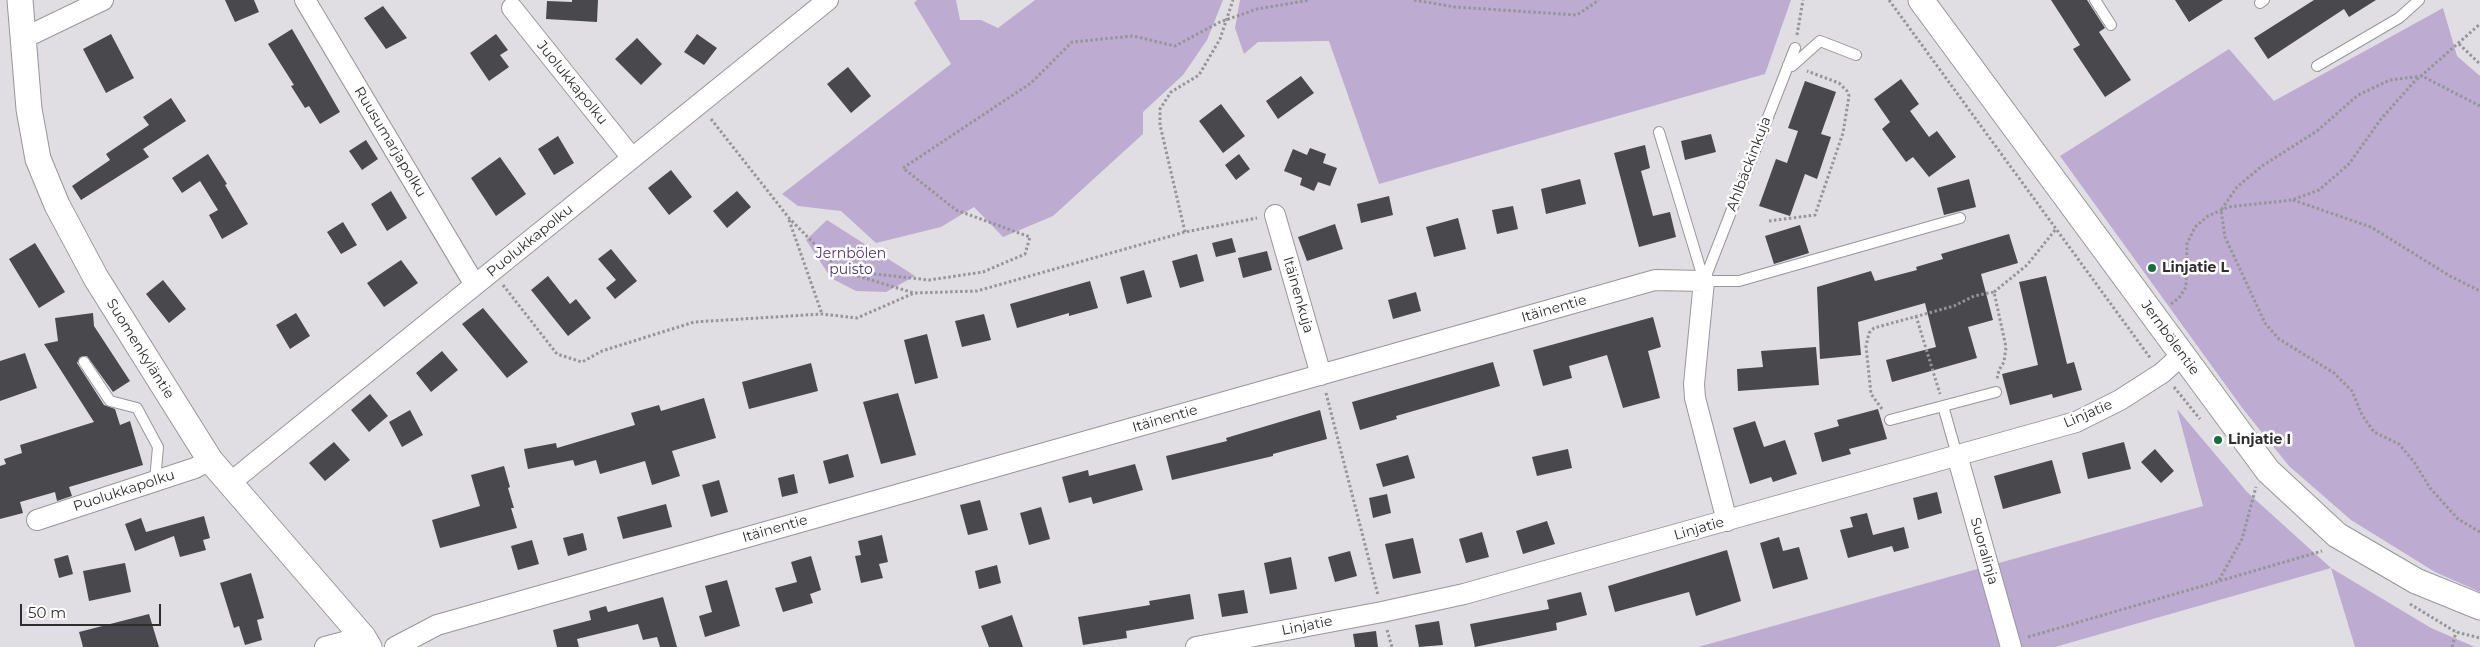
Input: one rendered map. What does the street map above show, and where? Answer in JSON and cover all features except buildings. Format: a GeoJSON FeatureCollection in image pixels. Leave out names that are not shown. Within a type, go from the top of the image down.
{"type":"FeatureCollection","features":[{"type":"Feature","properties":{"kind":"street","name":"Suomenkyläntie"},"geometry":{"type":"LineString","coordinates":[[20,0],[29,110],[38,159],[57,205],[96,278],[210,460],[231,482],[366,642]]}},
{"type":"Feature","properties":{"kind":"street"},"geometry":{"type":"LineString","coordinates":[[22,38],[103,0]]}},
{"type":"Feature","properties":{"kind":"street","name":"Ruusumarjapolku"},"geometry":{"type":"LineString","coordinates":[[305,0],[476,285]]}},
{"type":"Feature","properties":{"kind":"street","name":"Puolukkapolku"},"geometry":{"type":"LineString","coordinates":[[231,482],[828,0]]}},
{"type":"Feature","properties":{"kind":"street","name":"Jernbölentie"},"geometry":{"type":"LineString","coordinates":[[1921,0],[2268,471],[2337,535],[2416,581],[2480,607]]}},
{"type":"Feature","properties":{"kind":"street","name":"Juolukkapolku"},"geometry":{"type":"LineString","coordinates":[[512,8],[632,158]]}},
{"type":"Feature","properties":{"kind":"street","name":"Itäinenkuja"},"geometry":{"type":"LineString","coordinates":[[1275,215],[1321,375]]}},
{"type":"Feature","properties":{"kind":"street","name":"Itäinentie"},"geometry":{"type":"LineString","coordinates":[[395,647],[437,625],[1655,280],[1704,280]]}},
{"type":"Feature","properties":{"kind":"street"},"geometry":{"type":"LineString","coordinates":[[1704,280],[1694,384],[1727,521]]}},
{"type":"Feature","properties":{"kind":"street","name":"Linjatie"},"geometry":{"type":"LineString","coordinates":[[1196,647],[1382,612],[1496,585],[2076,422],[2097,413],[2162,373],[2182,355]]}},
{"type":"Feature","properties":{"kind":"street","name":"Suoralinja"},"geometry":{"type":"LineString","coordinates":[[1957,455],[2010,645]]}},
{"type":"Feature","properties":{"kind":"street","name":"Puolukkapolku"},"geometry":{"type":"LineString","coordinates":[[37,520],[195,468],[210,460]]}},
{"type":"Feature","properties":{"kind":"street"},"geometry":{"type":"LineString","coordinates":[[325,647],[366,642]]}},
{"type":"Feature","properties":{"kind":"lane"},"geometry":{"type":"LineString","coordinates":[[2095,0],[2111,25]]}},
{"type":"Feature","properties":{"kind":"lane"},"geometry":{"type":"LineString","coordinates":[[2317,66],[2399,18],[2419,0]]}},
{"type":"Feature","properties":{"kind":"lane"},"geometry":{"type":"LineString","coordinates":[[1790,65],[1820,41],[1856,55]]}},
{"type":"Feature","properties":{"kind":"lane","name":"Ahlbäckinkuja"},"geometry":{"type":"LineString","coordinates":[[1704,280],[1790,65],[1795,48]]}},
{"type":"Feature","properties":{"kind":"lane"},"geometry":{"type":"LineString","coordinates":[[1659,132],[1704,280],[1739,280],[1960,218]]}},
{"type":"Feature","properties":{"kind":"lane"},"geometry":{"type":"LineString","coordinates":[[84,362],[110,401],[137,408],[158,447],[155,481]]}},
{"type":"Feature","properties":{"kind":"lane"},"geometry":{"type":"LineString","coordinates":[[1890,420],[1996,392]]}},
{"type":"Feature","properties":{"kind":"lane"},"geometry":{"type":"LineString","coordinates":[[1943,406],[1957,455]]}},
{"type":"Feature","properties":{"kind":"path"},"geometry":{"type":"LineString","coordinates":[[1185,232],[1160,125],[1160,108],[1171,92],[1199,75],[1220,40],[1233,0]]}},
{"type":"Feature","properties":{"kind":"path"},"geometry":{"type":"LineString","coordinates":[[839,270],[930,280],[983,272],[1025,254],[1030,237],[956,210],[903,168],[1031,83],[1072,42],[1133,36],[1175,46],[1227,20],[1257,9],[1310,0]]}},
{"type":"Feature","properties":{"kind":"path"},"geometry":{"type":"LineString","coordinates":[[1414,0],[1455,7],[1577,15],[1599,0]]}},
{"type":"Feature","properties":{"kind":"path"},"geometry":{"type":"LineString","coordinates":[[1795,48],[1803,0]]}},
{"type":"Feature","properties":{"kind":"path"},"geometry":{"type":"LineString","coordinates":[[2179,298],[2186,287],[2187,244],[2195,226],[2208,216],[2228,207],[2292,200],[2319,190],[2350,164],[2381,118],[2422,76],[2480,24]]}},
{"type":"Feature","properties":{"kind":"path"},"geometry":{"type":"LineString","coordinates":[[2459,44],[2480,64]]}},
{"type":"Feature","properties":{"kind":"path"},"geometry":{"type":"LineString","coordinates":[[1769,221],[1815,215],[1838,151],[1849,96],[1839,83],[1790,65]]}},
{"type":"Feature","properties":{"kind":"path"},"geometry":{"type":"LineString","coordinates":[[2480,106],[2422,76],[2390,80],[2358,95],[2317,131],[2262,166],[2237,187],[2221,210],[2225,237],[2265,323],[2279,339],[2334,372],[2352,391],[2362,415],[2374,432],[2399,444],[2414,462],[2430,488],[2458,519],[2480,532]]}},
{"type":"Feature","properties":{"kind":"path"},"geometry":{"type":"LineString","coordinates":[[699,104],[789,218],[839,270],[914,293],[977,291],[1185,232],[1275,215]]}},
{"type":"Feature","properties":{"kind":"path"},"geometry":{"type":"LineString","coordinates":[[2292,200],[2371,227],[2450,276],[2480,291]]}},
{"type":"Feature","properties":{"kind":"path"},"geometry":{"type":"LineString","coordinates":[[789,218],[822,314]]}},
{"type":"Feature","properties":{"kind":"path"},"geometry":{"type":"LineString","coordinates":[[1890,420],[1871,394],[1866,340],[1874,328],[1954,306],[1974,296],[1994,292],[2027,265],[2056,229]]}},
{"type":"Feature","properties":{"kind":"path"},"geometry":{"type":"LineString","coordinates":[[492,271],[558,354],[582,362],[602,351],[694,322],[822,314],[857,318],[914,293]]}},
{"type":"Feature","properties":{"kind":"path"},"geometry":{"type":"LineString","coordinates":[[1994,292],[2006,347],[2004,362],[1999,370],[1996,392]]}},
{"type":"Feature","properties":{"kind":"path"},"geometry":{"type":"LineString","coordinates":[[1916,316],[1943,406]]}},
{"type":"Feature","properties":{"kind":"path"},"geometry":{"type":"LineString","coordinates":[[1321,375],[1392,647]]}},
{"type":"Feature","properties":{"kind":"path"},"geometry":{"type":"LineString","coordinates":[[2219,581],[2242,539],[2256,485]]}},
{"type":"Feature","properties":{"kind":"path"},"geometry":{"type":"LineString","coordinates":[[2010,645],[2330,549]]}},
{"type":"Feature","properties":{"kind":"path"},"geometry":{"type":"LineString","coordinates":[[2452,647],[2456,632]]}},
{"type":"Feature","properties":{"kind":"green space"},"geometry":{"type":"Polygon","coordinates":[[[917,0],[956,0],[960,20],[981,20],[998,28],[1035,0],[1223,0],[1207,40],[1183,75],[1143,112],[1143,134],[1053,216],[1003,237],[974,207],[941,227],[876,243],[841,211],[798,206],[782,194],[951,64],[914,3],[917,0]]]}},
{"type":"Feature","properties":{"kind":"green space"},"geometry":{"type":"Polygon","coordinates":[[[1240,0],[1791,0],[1765,74],[1379,184],[1329,41],[1258,42],[1244,54],[1235,28],[1240,0]]]}},
{"type":"Feature","properties":{"kind":"green space"},"geometry":{"type":"Polygon","coordinates":[[[2443,8],[2457,56],[2480,76],[2480,592],[2435,572],[2351,520],[2289,466],[2243,409],[2060,156],[2229,49],[2274,101],[2443,8]]]}},
{"type":"Feature","properties":{"kind":"green space","name":"Jernbölen puisto"},"geometry":{"type":"Polygon","coordinates":[[[827,220],[915,276],[886,292],[856,291],[831,278],[806,240],[827,220]]]}},
{"type":"Feature","properties":{"kind":"green space"},"geometry":{"type":"Polygon","coordinates":[[[2177,409],[2247,492],[2331,568],[2055,647],[1698,647],[2203,506],[2177,409]]]}},
{"type":"Feature","properties":{"kind":"green space"},"geometry":{"type":"Polygon","coordinates":[[[2331,568],[2431,628],[2475,647],[2355,647],[2331,568]]]}},
{"type":"Feature","properties":{"kind":"place","name":"Linjatie L"},"geometry":{"type":"Point","coordinates":[2152,268]}},
{"type":"Feature","properties":{"kind":"place","name":"Linjatie I"},"geometry":{"type":"Point","coordinates":[2218,440]}}]}
